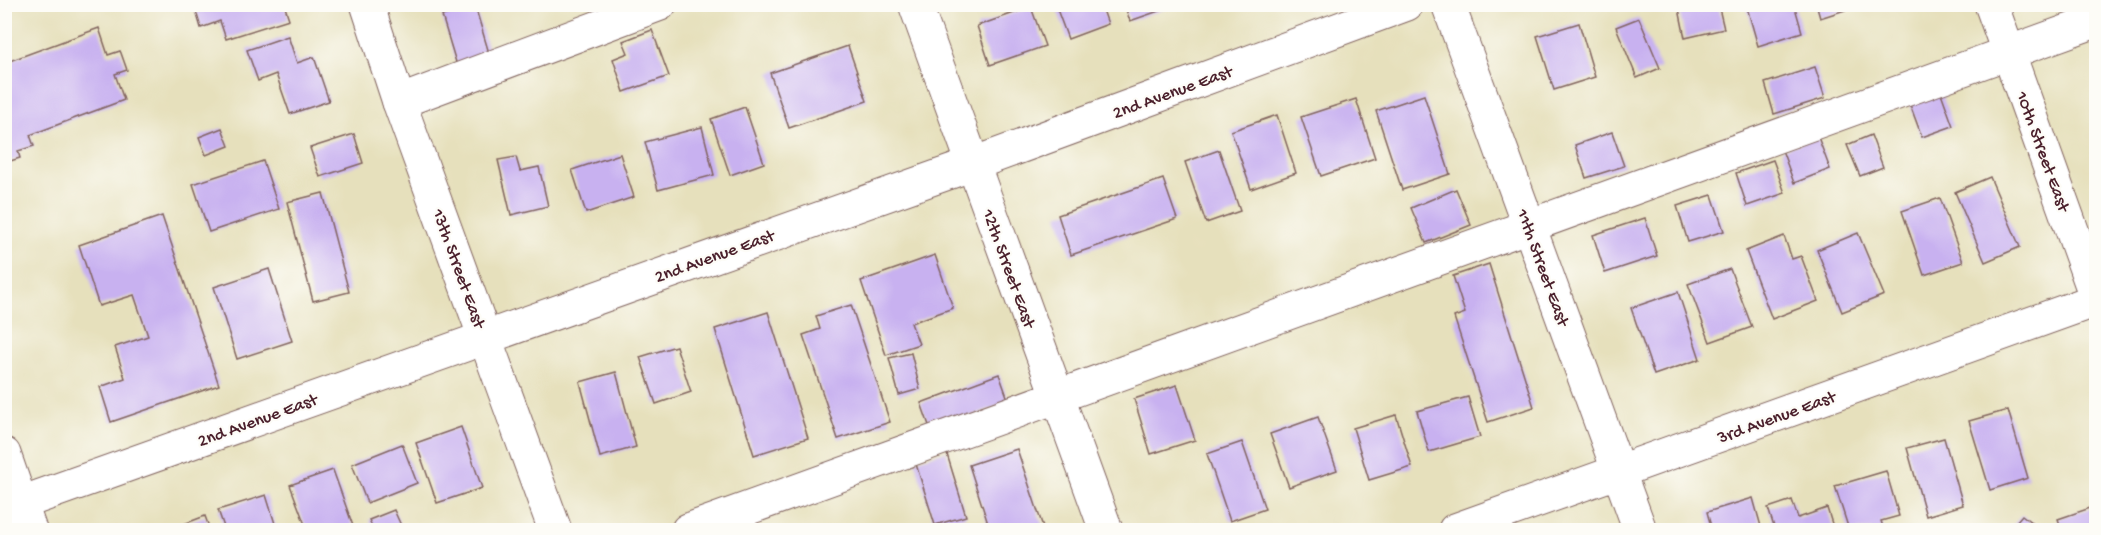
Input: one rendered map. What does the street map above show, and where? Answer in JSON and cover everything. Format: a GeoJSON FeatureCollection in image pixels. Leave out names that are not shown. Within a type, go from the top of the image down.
{"type":"FeatureCollection","features":[{"type":"Feature","properties":{"kind":"street","name":"13th Street East"},"geometry":{"type":"LineString","coordinates":[[367,4],[399,102],[555,531]]}},
{"type":"Feature","properties":{"kind":"street"},"geometry":{"type":"LineString","coordinates":[[399,102],[660,4]]}},
{"type":"Feature","properties":{"kind":"street","name":"12th Street East"},"geometry":{"type":"LineString","coordinates":[[915,4],[1106,531]]}},
{"type":"Feature","properties":{"kind":"street","name":"2nd Avenue East"},"geometry":{"type":"LineString","coordinates":[[25,517],[485,337],[973,164],[1407,4]]}},
{"type":"Feature","properties":{"kind":"street","name":"11th Street East"},"geometry":{"type":"LineString","coordinates":[[1448,4],[1640,531]]}},
{"type":"Feature","properties":{"kind":"street","name":"10th Street East"},"geometry":{"type":"LineString","coordinates":[[1991,4],[2097,298]]}},
{"type":"Feature","properties":{"kind":"street"},"geometry":{"type":"LineString","coordinates":[[688,531],[1057,396],[1530,228],[2008,51],[2097,21]]}},
{"type":"Feature","properties":{"kind":"street","name":"3rd Avenue East"},"geometry":{"type":"LineString","coordinates":[[1455,531],[2097,298]]}},
{"type":"Feature","properties":{"kind":"street"},"geometry":{"type":"LineString","coordinates":[[4,454],[25,517]]}},
{"type":"Feature","properties":{"kind":"building"},"geometry":{"type":"Polygon","coordinates":[[[207,4],[284,4],[289,19],[226,39],[220,21],[201,28],[195,8],[207,4]]]}},
{"type":"Feature","properties":{"kind":"building"},"geometry":{"type":"Polygon","coordinates":[[[1055,4],[1101,4],[1108,24],[1068,39],[1055,4]]]}},
{"type":"Feature","properties":{"kind":"building"},"geometry":{"type":"Polygon","coordinates":[[[1124,4],[1176,4],[1176,5],[1130,21],[1124,4]]]}},
{"type":"Feature","properties":{"kind":"building"},"geometry":{"type":"Polygon","coordinates":[[[1678,4],[1718,4],[1724,29],[1685,38],[1678,4]]]}},
{"type":"Feature","properties":{"kind":"building"},"geometry":{"type":"Polygon","coordinates":[[[1746,4],[1794,4],[1802,32],[1758,46],[1746,4]]]}},
{"type":"Feature","properties":{"kind":"building"},"geometry":{"type":"Polygon","coordinates":[[[1816,4],[1860,4],[1861,5],[1820,18],[1816,4]]]}},
{"type":"Feature","properties":{"kind":"building"},"geometry":{"type":"Polygon","coordinates":[[[475,6],[491,60],[458,69],[442,16],[475,6]]]}},
{"type":"Feature","properties":{"kind":"building"},"geometry":{"type":"Polygon","coordinates":[[[1031,7],[1045,46],[990,65],[977,26],[1031,7]]]}},
{"type":"Feature","properties":{"kind":"building"},"geometry":{"type":"Polygon","coordinates":[[[1639,18],[1660,68],[1637,78],[1616,27],[1639,18]]]}},
{"type":"Feature","properties":{"kind":"building"},"geometry":{"type":"Polygon","coordinates":[[[1579,23],[1595,77],[1554,90],[1537,36],[1579,23]]]}},
{"type":"Feature","properties":{"kind":"building"},"geometry":{"type":"Polygon","coordinates":[[[99,28],[108,55],[120,51],[127,70],[115,74],[124,100],[30,135],[34,146],[18,151],[20,158],[4,163],[4,63],[99,28]]]}},
{"type":"Feature","properties":{"kind":"building"},"geometry":{"type":"Polygon","coordinates":[[[652,30],[669,76],[624,92],[613,59],[628,53],[623,41],[652,30]]]}},
{"type":"Feature","properties":{"kind":"building"},"geometry":{"type":"Polygon","coordinates":[[[288,36],[297,63],[314,57],[329,101],[290,114],[276,74],[258,81],[247,50],[288,36]]]}},
{"type":"Feature","properties":{"kind":"building"},"geometry":{"type":"Polygon","coordinates":[[[848,46],[867,101],[789,128],[770,73],[848,46]]]}},
{"type":"Feature","properties":{"kind":"building"},"geometry":{"type":"Polygon","coordinates":[[[1815,67],[1825,98],[1774,114],[1765,83],[1815,67]]]}},
{"type":"Feature","properties":{"kind":"building"},"geometry":{"type":"Polygon","coordinates":[[[1940,90],[1953,126],[1922,137],[1909,102],[1940,90]]]}},
{"type":"Feature","properties":{"kind":"building"},"geometry":{"type":"Polygon","coordinates":[[[1424,95],[1450,174],[1402,190],[1376,111],[1424,95]]]}},
{"type":"Feature","properties":{"kind":"building"},"geometry":{"type":"Polygon","coordinates":[[[1356,99],[1375,158],[1321,176],[1301,117],[1356,99]]]}},
{"type":"Feature","properties":{"kind":"building"},"geometry":{"type":"Polygon","coordinates":[[[745,107],[764,163],[730,175],[711,119],[745,107]]]}},
{"type":"Feature","properties":{"kind":"building"},"geometry":{"type":"Polygon","coordinates":[[[1277,115],[1296,173],[1251,189],[1231,131],[1277,115]]]}},
{"type":"Feature","properties":{"kind":"building"},"geometry":{"type":"Polygon","coordinates":[[[702,127],[714,175],[658,190],[645,142],[702,127]]]}},
{"type":"Feature","properties":{"kind":"building"},"geometry":{"type":"Polygon","coordinates":[[[222,128],[229,146],[206,155],[199,137],[222,128]]]}},
{"type":"Feature","properties":{"kind":"building"},"geometry":{"type":"Polygon","coordinates":[[[1612,132],[1624,166],[1586,178],[1575,145],[1612,132]]]}},
{"type":"Feature","properties":{"kind":"building"},"geometry":{"type":"Polygon","coordinates":[[[354,134],[363,163],[320,177],[310,148],[354,134]]]}},
{"type":"Feature","properties":{"kind":"building"},"geometry":{"type":"Polygon","coordinates":[[[1871,135],[1883,167],[1860,176],[1847,145],[1871,135]]]}},
{"type":"Feature","properties":{"kind":"building"},"geometry":{"type":"Polygon","coordinates":[[[1818,137],[1830,169],[1794,183],[1782,150],[1818,137]]]}},
{"type":"Feature","properties":{"kind":"building"},"geometry":{"type":"Polygon","coordinates":[[[1219,150],[1240,211],[1206,223],[1185,162],[1219,150]]]}},
{"type":"Feature","properties":{"kind":"building"},"geometry":{"type":"Polygon","coordinates":[[[620,154],[634,197],[586,213],[572,170],[620,154]]]}},
{"type":"Feature","properties":{"kind":"building"},"geometry":{"type":"Polygon","coordinates":[[[516,157],[520,171],[539,167],[548,206],[511,215],[498,160],[516,157]]]}},
{"type":"Feature","properties":{"kind":"building"},"geometry":{"type":"Polygon","coordinates":[[[1773,160],[1785,193],[1747,206],[1736,173],[1773,160]]]}},
{"type":"Feature","properties":{"kind":"building"},"geometry":{"type":"Polygon","coordinates":[[[263,161],[279,209],[209,232],[193,184],[263,161]]]}},
{"type":"Feature","properties":{"kind":"building"},"geometry":{"type":"Polygon","coordinates":[[[1990,177],[2020,247],[1985,262],[1955,192],[1990,177]]]}},
{"type":"Feature","properties":{"kind":"building"},"geometry":{"type":"Polygon","coordinates":[[[1163,179],[1177,219],[1071,255],[1058,215],[1163,179]]]}},
{"type":"Feature","properties":{"kind":"building"},"geometry":{"type":"Polygon","coordinates":[[[1456,189],[1471,225],[1426,243],[1411,208],[1456,189]]]}},
{"type":"Feature","properties":{"kind":"building"},"geometry":{"type":"Polygon","coordinates":[[[323,193],[349,292],[313,301],[287,202],[323,193]]]}},
{"type":"Feature","properties":{"kind":"building"},"geometry":{"type":"Polygon","coordinates":[[[1712,195],[1724,231],[1688,242],[1677,206],[1712,195]]]}},
{"type":"Feature","properties":{"kind":"building"},"geometry":{"type":"Polygon","coordinates":[[[1940,198],[1963,262],[1924,275],[1902,211],[1940,198]]]}},
{"type":"Feature","properties":{"kind":"building"},"geometry":{"type":"Polygon","coordinates":[[[162,216],[219,385],[111,422],[100,387],[125,378],[115,347],[148,336],[134,295],[99,306],[79,245],[162,216]]]}},
{"type":"Feature","properties":{"kind":"building"},"geometry":{"type":"Polygon","coordinates":[[[1645,218],[1657,256],[1605,273],[1593,235],[1645,218]]]}},
{"type":"Feature","properties":{"kind":"building"},"geometry":{"type":"Polygon","coordinates":[[[1858,233],[1884,295],[1842,312],[1817,250],[1858,233]]]}},
{"type":"Feature","properties":{"kind":"building"},"geometry":{"type":"Polygon","coordinates":[[[1784,236],[1792,259],[1801,256],[1818,301],[1772,319],[1746,251],[1784,236]]]}},
{"type":"Feature","properties":{"kind":"building"},"geometry":{"type":"Polygon","coordinates":[[[935,255],[953,308],[911,323],[919,344],[886,355],[861,281],[935,255]]]}},
{"type":"Feature","properties":{"kind":"building"},"geometry":{"type":"Polygon","coordinates":[[[1489,264],[1534,407],[1488,422],[1454,317],[1465,313],[1453,276],[1489,264]]]}},
{"type":"Feature","properties":{"kind":"building"},"geometry":{"type":"Polygon","coordinates":[[[269,269],[292,341],[237,359],[214,287],[269,269]]]}},
{"type":"Feature","properties":{"kind":"building"},"geometry":{"type":"Polygon","coordinates":[[[1730,269],[1752,327],[1710,342],[1688,284],[1730,269]]]}},
{"type":"Feature","properties":{"kind":"building"},"geometry":{"type":"Polygon","coordinates":[[[1678,292],[1700,359],[1654,375],[1631,308],[1678,292]]]}},
{"type":"Feature","properties":{"kind":"building"},"geometry":{"type":"Polygon","coordinates":[[[851,305],[890,422],[838,439],[803,335],[820,329],[816,316],[851,305]]]}},
{"type":"Feature","properties":{"kind":"building"},"geometry":{"type":"Polygon","coordinates":[[[768,312],[808,438],[754,455],[715,329],[768,312]]]}},
{"type":"Feature","properties":{"kind":"building"},"geometry":{"type":"Polygon","coordinates":[[[676,346],[691,392],[656,404],[640,357],[676,346]]]}},
{"type":"Feature","properties":{"kind":"building"},"geometry":{"type":"Polygon","coordinates":[[[911,353],[920,389],[899,395],[889,358],[911,353]]]}},
{"type":"Feature","properties":{"kind":"building"},"geometry":{"type":"Polygon","coordinates":[[[616,372],[636,447],[600,457],[580,382],[616,372]]]}},
{"type":"Feature","properties":{"kind":"building"},"geometry":{"type":"Polygon","coordinates":[[[999,374],[1009,402],[931,431],[921,403],[999,374]]]}},
{"type":"Feature","properties":{"kind":"building"},"geometry":{"type":"Polygon","coordinates":[[[1177,385],[1195,440],[1151,454],[1134,399],[1177,385]]]}},
{"type":"Feature","properties":{"kind":"building"},"geometry":{"type":"Polygon","coordinates":[[[1468,397],[1480,437],[1429,452],[1417,411],[1468,397]]]}},
{"type":"Feature","properties":{"kind":"building"},"geometry":{"type":"Polygon","coordinates":[[[2008,410],[2028,478],[1990,490],[1969,421],[2008,410]]]}},
{"type":"Feature","properties":{"kind":"building"},"geometry":{"type":"Polygon","coordinates":[[[1396,415],[1412,467],[1369,480],[1353,428],[1396,415]]]}},
{"type":"Feature","properties":{"kind":"building"},"geometry":{"type":"Polygon","coordinates":[[[1318,417],[1337,470],[1289,487],[1270,434],[1318,417]]]}},
{"type":"Feature","properties":{"kind":"building"},"geometry":{"type":"Polygon","coordinates":[[[461,427],[482,488],[437,503],[416,443],[461,427]]]}},
{"type":"Feature","properties":{"kind":"building"},"geometry":{"type":"Polygon","coordinates":[[[1944,438],[1963,505],[1926,516],[1907,448],[1944,438]]]}},
{"type":"Feature","properties":{"kind":"building"},"geometry":{"type":"Polygon","coordinates":[[[1242,442],[1265,509],[1230,521],[1207,454],[1242,442]]]}},
{"type":"Feature","properties":{"kind":"building"},"geometry":{"type":"Polygon","coordinates":[[[402,444],[417,483],[367,503],[352,464],[402,444]]]}},
{"type":"Feature","properties":{"kind":"building"},"geometry":{"type":"Polygon","coordinates":[[[1017,449],[1044,530],[990,530],[969,465],[1017,449]]]}},
{"type":"Feature","properties":{"kind":"building"},"geometry":{"type":"Polygon","coordinates":[[[946,451],[966,516],[935,525],[915,461],[946,451]]]}},
{"type":"Feature","properties":{"kind":"building"},"geometry":{"type":"Polygon","coordinates":[[[333,470],[353,526],[341,530],[307,530],[290,485],[333,470]]]}},
{"type":"Feature","properties":{"kind":"building"},"geometry":{"type":"Polygon","coordinates":[[[1886,471],[1899,516],[1881,521],[1884,530],[1849,530],[1835,486],[1886,471]]]}},
{"type":"Feature","properties":{"kind":"building"},"geometry":{"type":"Polygon","coordinates":[[[266,495],[277,530],[225,530],[218,510],[266,495]]]}},
{"type":"Feature","properties":{"kind":"building"},"geometry":{"type":"Polygon","coordinates":[[[1753,498],[1762,530],[1712,530],[1707,512],[1753,498]]]}},
{"type":"Feature","properties":{"kind":"building"},"geometry":{"type":"Polygon","coordinates":[[[1792,500],[1798,518],[1827,508],[1834,530],[1775,530],[1768,508],[1792,500]]]}},
{"type":"Feature","properties":{"kind":"building"},"geometry":{"type":"Polygon","coordinates":[[[2096,506],[2096,530],[2062,530],[2058,519],[2096,506]]]}},
{"type":"Feature","properties":{"kind":"building"},"geometry":{"type":"Polygon","coordinates":[[[394,510],[403,530],[374,530],[369,520],[394,510]]]}},
{"type":"Feature","properties":{"kind":"building"},"geometry":{"type":"Polygon","coordinates":[[[2022,515],[2041,530],[2009,530],[2022,515]]]}},
{"type":"Feature","properties":{"kind":"building"},"geometry":{"type":"Polygon","coordinates":[[[205,516],[210,530],[168,530],[205,516]]]}}]}
